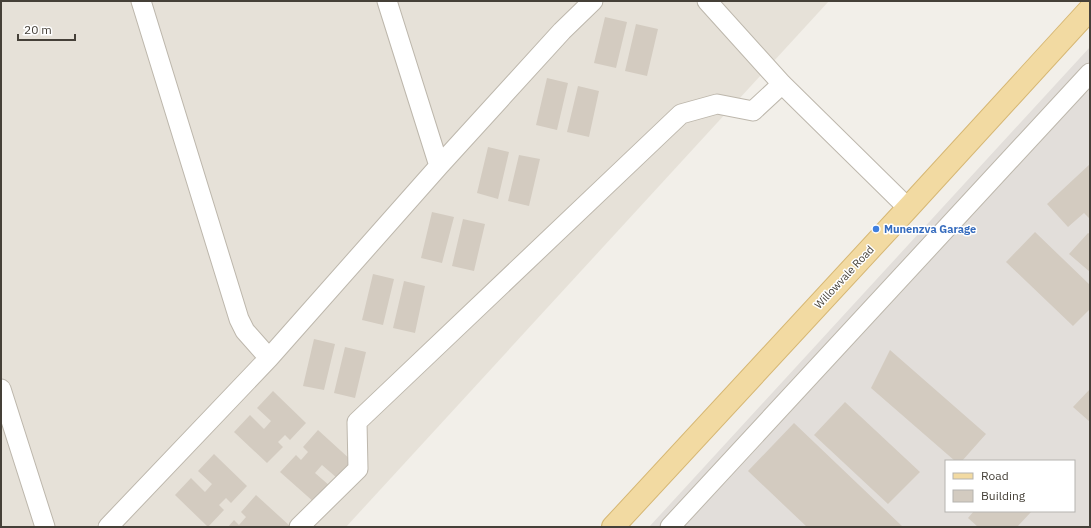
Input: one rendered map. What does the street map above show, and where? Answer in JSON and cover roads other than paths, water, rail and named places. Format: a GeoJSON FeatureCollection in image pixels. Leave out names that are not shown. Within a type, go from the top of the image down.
{"type":"FeatureCollection","features":[{"type":"Feature","properties":{"kind":"main road","name":"Willowvale Road"},"geometry":{"type":"LineString","coordinates":[[613,527],[1090,9]]}},
{"type":"Feature","properties":{"kind":"street"},"geometry":{"type":"LineString","coordinates":[[141,1],[239,319],[245,331],[269,358]]}},
{"type":"Feature","properties":{"kind":"street"},"geometry":{"type":"LineString","coordinates":[[387,1],[439,166]]}},
{"type":"Feature","properties":{"kind":"street"},"geometry":{"type":"LineString","coordinates":[[108,527],[269,358],[439,166],[562,32],[593,1]]}},
{"type":"Feature","properties":{"kind":"street"},"geometry":{"type":"LineString","coordinates":[[707,1],[782,84],[908,208]]}},
{"type":"Feature","properties":{"kind":"street"},"geometry":{"type":"LineString","coordinates":[[670,527],[1090,73]]}},
{"type":"Feature","properties":{"kind":"street"},"geometry":{"type":"LineString","coordinates":[[299,527],[358,469],[357,422],[681,114],[717,104],[753,111],[782,84]]}},
{"type":"Feature","properties":{"kind":"street"},"geometry":{"type":"LineString","coordinates":[[1,389],[46,527]]}},
{"type":"Feature","properties":{"kind":"place","name":"Munenzva Garage"},"geometry":{"type":"Point","coordinates":[876,229]}}]}
